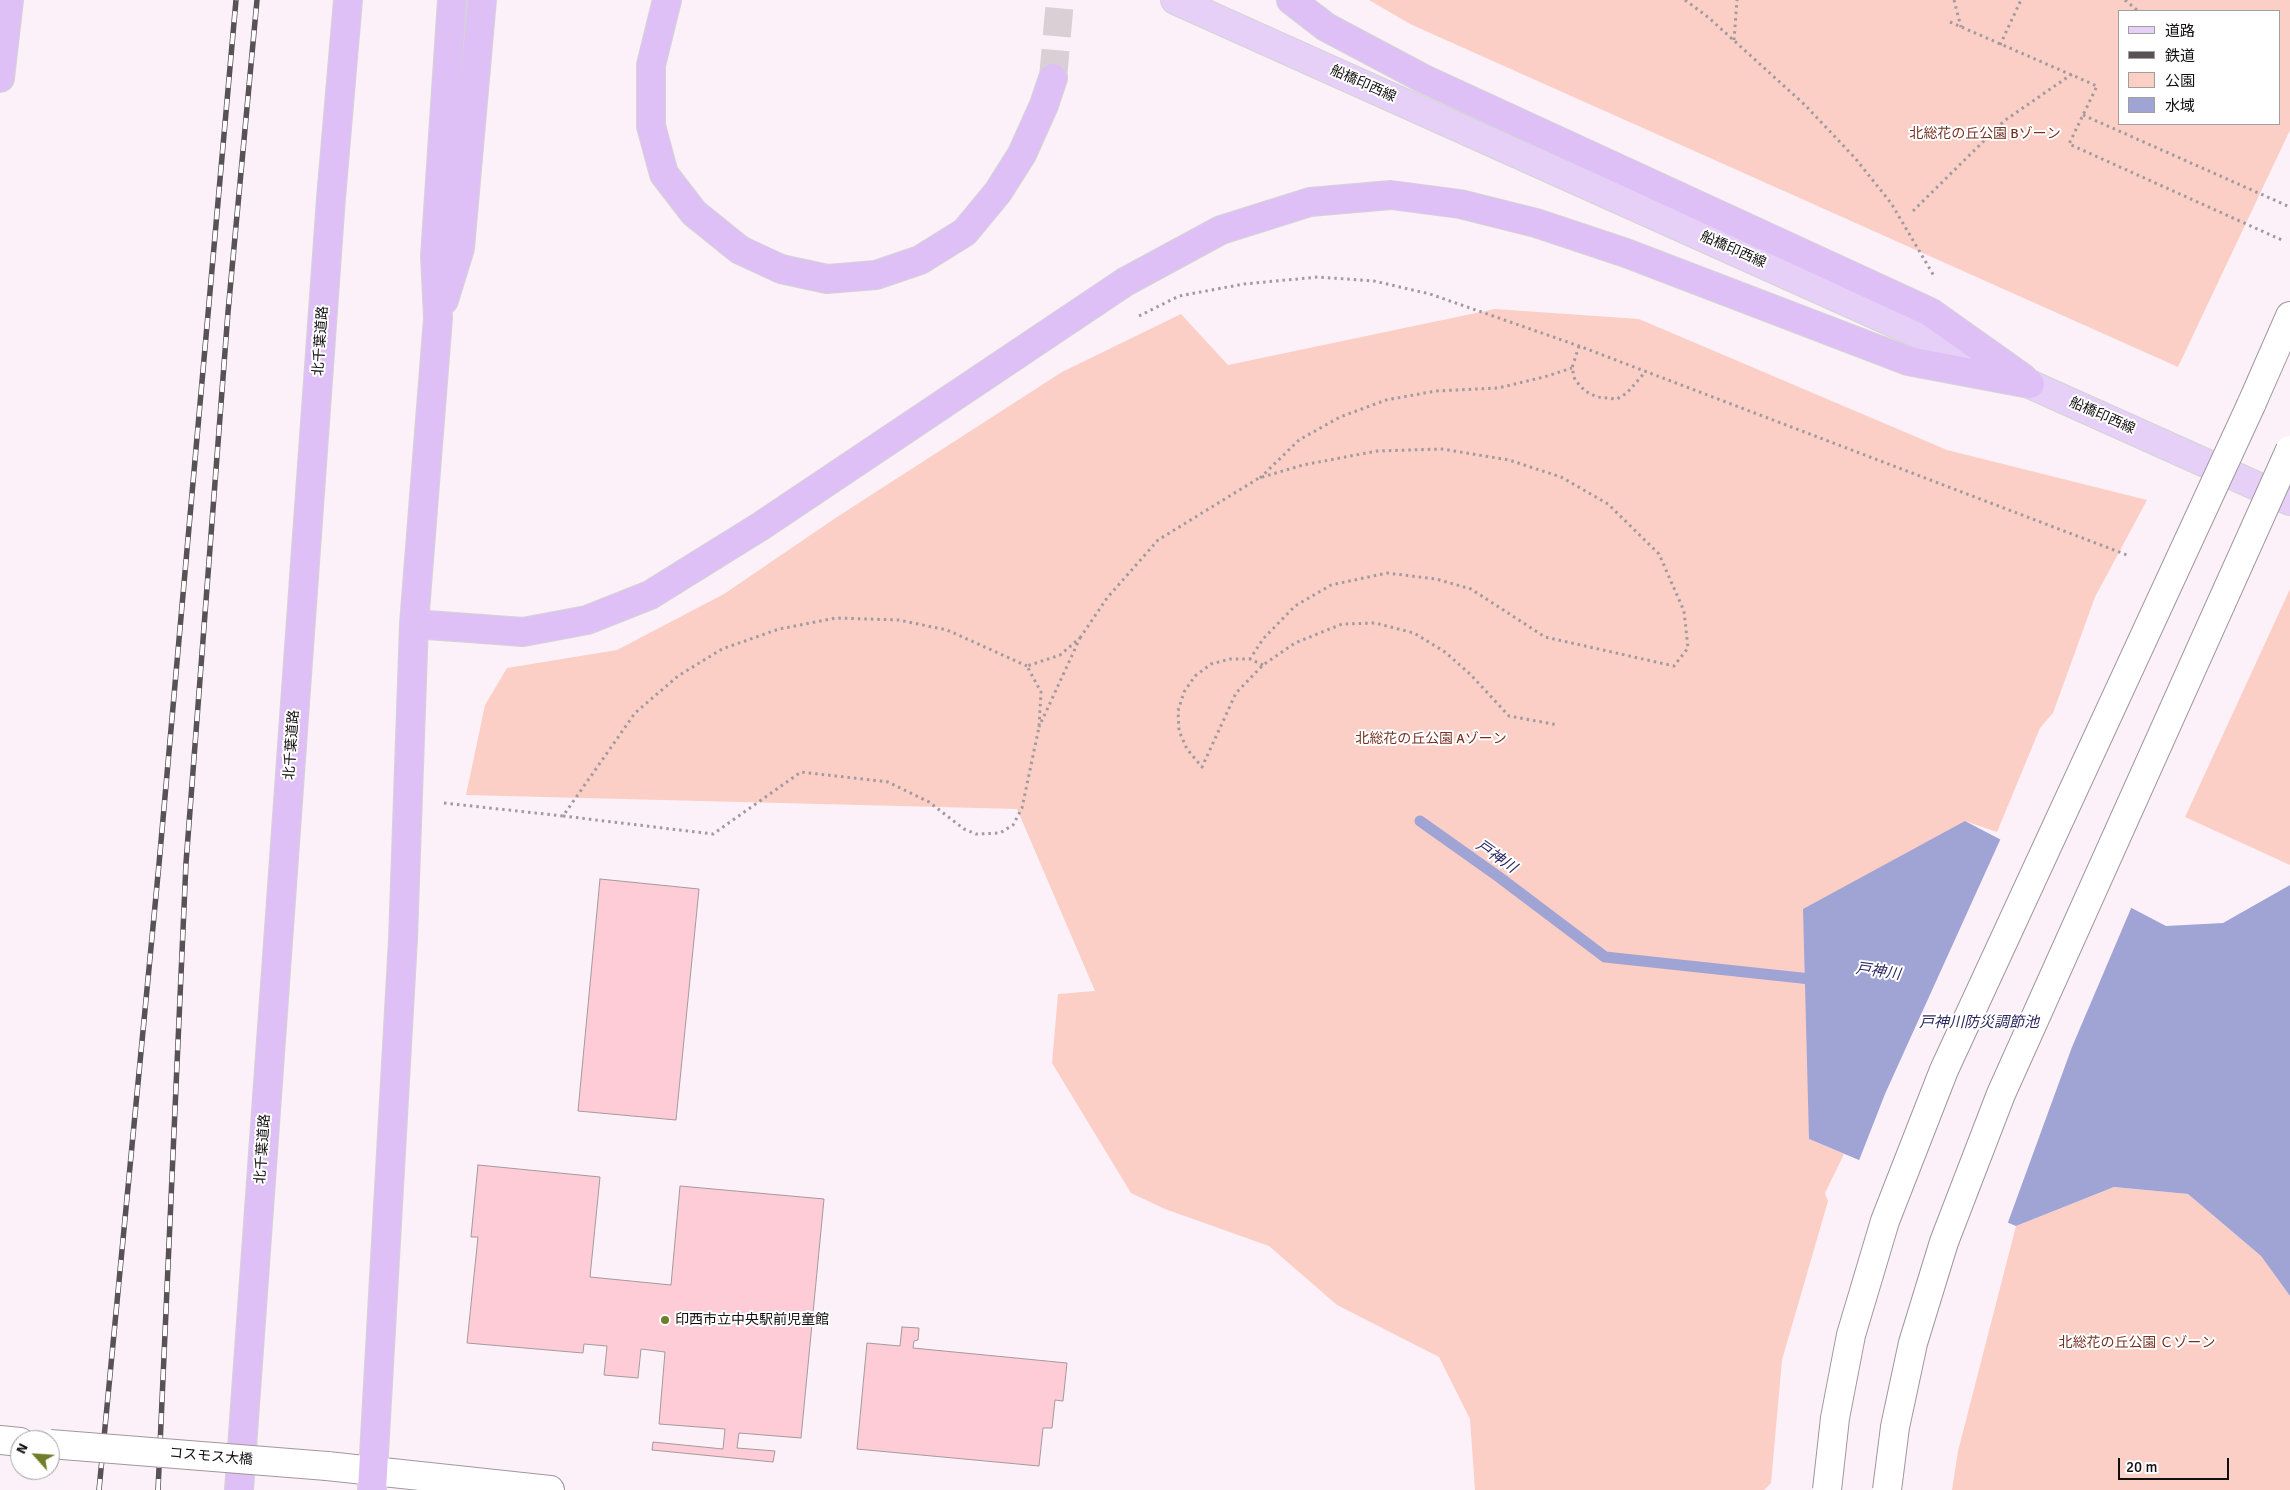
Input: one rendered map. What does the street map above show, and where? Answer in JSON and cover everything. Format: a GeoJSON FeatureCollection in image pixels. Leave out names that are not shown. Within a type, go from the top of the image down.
{"type":"FeatureCollection","features":[{"type":"Feature","properties":{"kind":"highway"},"geometry":{"type":"LineString","coordinates":[[0,78],[10,0]]}},
{"type":"Feature","properties":{"kind":"highway","name":"北千葉道路"},"geometry":{"type":"LineString","coordinates":[[239,1490],[331,198],[348,0]]}},
{"type":"Feature","properties":{"kind":"highway"},"geometry":{"type":"LineString","coordinates":[[372,1480],[403,939],[414,624],[438,318],[435,256],[452,0]]}},
{"type":"Feature","properties":{"kind":"highway"},"geometry":{"type":"LineString","coordinates":[[438,318],[460,248],[482,0]]}},
{"type":"Feature","properties":{"kind":"highway"},"geometry":{"type":"LineString","coordinates":[[667,0],[651,65],[651,126],[664,174],[694,213],[740,250],[781,269],[827,279],[876,275],[920,260],[965,232],[998,192],[1022,154],[1044,106],[1053,78]]}},
{"type":"Feature","properties":{"kind":"highway"},"geometry":{"type":"LineString","coordinates":[[1291,0],[1326,27],[1424,79],[1930,312],[2030,384]]}},
{"type":"Feature","properties":{"kind":"highway"},"geometry":{"type":"LineString","coordinates":[[414,624],[523,632],[587,620],[650,594],[761,526],[1125,282],[1221,230],[1310,202],[1391,195],[1460,204],[1526,221],[1626,252],[1908,361],[2030,384]]}},
{"type":"Feature","properties":{"kind":"main road","name":"船橋印西線"},"geometry":{"type":"LineString","coordinates":[[1175,0],[2290,501]]}},
{"type":"Feature","properties":{"kind":"street"},"geometry":{"type":"LineString","coordinates":[[1827,1490],[1835,1418],[1851,1335],[1885,1221],[1944,1070],[2251,405],[2290,316]]}},
{"type":"Feature","properties":{"kind":"street"},"geometry":{"type":"LineString","coordinates":[[1887,1490],[1895,1427],[1913,1343],[1944,1242],[2001,1094],[2290,450]]}},
{"type":"Feature","properties":{"kind":"street","name":"コスモス大橋"},"geometry":{"type":"LineString","coordinates":[[60,1445],[327,1466],[372,1480],[550,1490]]}},
{"type":"Feature","properties":{"kind":"path"},"geometry":{"type":"LineString","coordinates":[[1685,0],[1805,105],[1855,158],[1891,203],[1935,278]]}},
{"type":"Feature","properties":{"kind":"path"},"geometry":{"type":"LineString","coordinates":[[1734,41],[1738,0]]}},
{"type":"Feature","properties":{"kind":"path"},"geometry":{"type":"LineString","coordinates":[[1954,0],[1961,27]]}},
{"type":"Feature","properties":{"kind":"path"},"geometry":{"type":"LineString","coordinates":[[2000,45],[2021,0]]}},
{"type":"Feature","properties":{"kind":"path"},"geometry":{"type":"LineString","coordinates":[[2125,0],[2137,10]]}},
{"type":"Feature","properties":{"kind":"path"},"geometry":{"type":"LineString","coordinates":[[1950,22],[2097,86],[2069,144],[2284,242]]}},
{"type":"Feature","properties":{"kind":"path"},"geometry":{"type":"LineString","coordinates":[[1913,212],[2004,121],[2072,74]]}},
{"type":"Feature","properties":{"kind":"path"},"geometry":{"type":"LineString","coordinates":[[2083,115],[2290,207]]}},
{"type":"Feature","properties":{"kind":"path"},"geometry":{"type":"LineString","coordinates":[[1138,316],[1179,296],[1244,284],[1318,277],[1374,281],[1430,294],[1646,371],[2127,555]]}},
{"type":"Feature","properties":{"kind":"path"},"geometry":{"type":"LineString","coordinates":[[1579,346],[1572,368],[1575,380],[1585,391],[1597,397],[1616,399],[1627,393],[1646,371]]}},
{"type":"Feature","properties":{"kind":"path"},"geometry":{"type":"LineString","coordinates":[[1039,727],[1080,638],[1107,598],[1158,540],[1259,478],[1299,440],[1340,417],[1386,400],[1436,391],[1498,388],[1572,368]]}},
{"type":"Feature","properties":{"kind":"path"},"geometry":{"type":"LineString","coordinates":[[1250,659],[1263,639],[1295,606],[1331,584],[1387,573],[1436,579],[1471,589],[1544,637],[1674,666],[1688,648],[1684,611],[1659,554],[1608,504],[1561,477],[1509,460],[1442,449],[1377,450],[1303,464],[1259,478]]}},
{"type":"Feature","properties":{"kind":"path"},"geometry":{"type":"LineString","coordinates":[[444,803],[713,834],[801,772],[888,782],[929,802],[964,829],[976,834],[1000,833],[1013,825],[1022,808],[1039,727],[1041,692],[1027,666],[985,645],[947,630],[899,620],[836,618],[778,629],[722,649],[678,676],[635,713],[563,816]]}},
{"type":"Feature","properties":{"kind":"path"},"geometry":{"type":"LineString","coordinates":[[1263,665],[1250,659],[1230,659],[1211,664],[1195,676],[1184,692],[1178,711],[1179,731],[1187,749],[1202,767],[1236,692],[1263,665],[1295,643],[1342,624],[1376,623],[1414,633],[1445,652],[1470,674],[1509,716],[1558,725]]}},
{"type":"Feature","properties":{"kind":"path"},"geometry":{"type":"LineString","coordinates":[[1027,666],[1060,655],[1080,638]]}},
{"type":"Feature","properties":{"kind":"green space","name":"北総花の丘公園 Bゾーン"},"geometry":{"type":"Polygon","coordinates":[[[1369,0],[2290,0],[2290,130],[2178,367],[1410,24],[1369,0]]]}},
{"type":"Feature","properties":{"kind":"green space","name":"北総花の丘公園 Aゾーン"},"geometry":{"type":"Polygon","coordinates":[[[1495,309],[1639,319],[1947,450],[2147,500],[2095,597],[2053,713],[2040,728],[1997,832],[1965,821],[1809,1139],[1844,1154],[1825,1193],[1828,1201],[1782,1360],[1771,1483],[1764,1490],[1475,1490],[1470,1419],[1439,1357],[1337,1305],[1269,1246],[1165,1209],[1131,1193],[1052,1063],[1058,994],[1095,991],[1017,809],[466,795],[485,705],[507,668],[617,650],[724,594],[837,517],[1062,372],[1181,314],[1228,365],[1495,309]]]}},
{"type":"Feature","properties":{"kind":"green space"},"geometry":{"type":"Polygon","coordinates":[[[2290,589],[2290,865],[2185,817],[2290,589]]]}},
{"type":"Feature","properties":{"kind":"green space","name":"北総花の丘公園 Ｃゾーン"},"geometry":{"type":"Polygon","coordinates":[[[2114,1187],[2188,1194],[2261,1256],[2290,1296],[2290,1490],[1952,1490],[1958,1451],[2016,1226],[2114,1187]]]}},
{"type":"Feature","properties":{"kind":"water","name":"戸神川防災調節池"},"geometry":{"type":"Polygon","coordinates":[[[1965,821],[2166,926],[2223,923],[2290,885],[2290,1296],[2261,1256],[2188,1194],[2114,1187],[2016,1226],[1809,1139],[1803,909],[1965,821]]]}},
{"type":"Feature","properties":{"kind":"pier"},"geometry":{"type":"Polygon","coordinates":[[[2001,838],[2132,906],[2072,1047],[2007,1225],[1858,1163],[1885,1094],[2001,838]]]}},
{"type":"Feature","properties":{"kind":"building"},"geometry":{"type":"Polygon","coordinates":[[[600,879],[699,889],[676,1120],[578,1111],[600,879]]]}},
{"type":"Feature","properties":{"kind":"building"},"geometry":{"type":"Polygon","coordinates":[[[478,1165],[600,1177],[590,1277],[671,1285],[680,1186],[824,1199],[801,1438],[739,1433],[737,1448],[775,1451],[773,1462],[652,1450],[653,1442],[723,1449],[725,1429],[659,1424],[665,1352],[641,1349],[638,1378],[604,1375],[607,1346],[584,1344],[583,1353],[467,1343],[478,1237],[471,1237],[478,1165]]]}},
{"type":"Feature","properties":{"kind":"building"},"geometry":{"type":"Polygon","coordinates":[[[902,1327],[919,1328],[918,1340],[914,1341],[913,1348],[1067,1363],[1063,1401],[1055,1400],[1052,1428],[1043,1428],[1039,1466],[857,1449],[867,1343],[900,1346],[902,1327]]]}},
{"type":"Feature","properties":{"kind":"waterway","name":"戸神川"},"geometry":{"type":"LineString","coordinates":[[1420,821],[1499,877],[1605,957],[1820,980]]}},
{"type":"Feature","properties":{"kind":"tunnel"},"geometry":{"type":"LineString","coordinates":[[1053,78],[1060,0]]}},
{"type":"Feature","properties":{"kind":"railway"},"geometry":{"type":"LineString","coordinates":[[99,1490],[159,864],[236,0]]}},
{"type":"Feature","properties":{"kind":"railway"},"geometry":{"type":"LineString","coordinates":[[158,1490],[186,863],[228,312],[257,0]]}},
{"type":"Feature","properties":{"kind":"place","name":"印西市立中央駅前児童館"},"geometry":{"type":"Point","coordinates":[665,1320]}}]}
